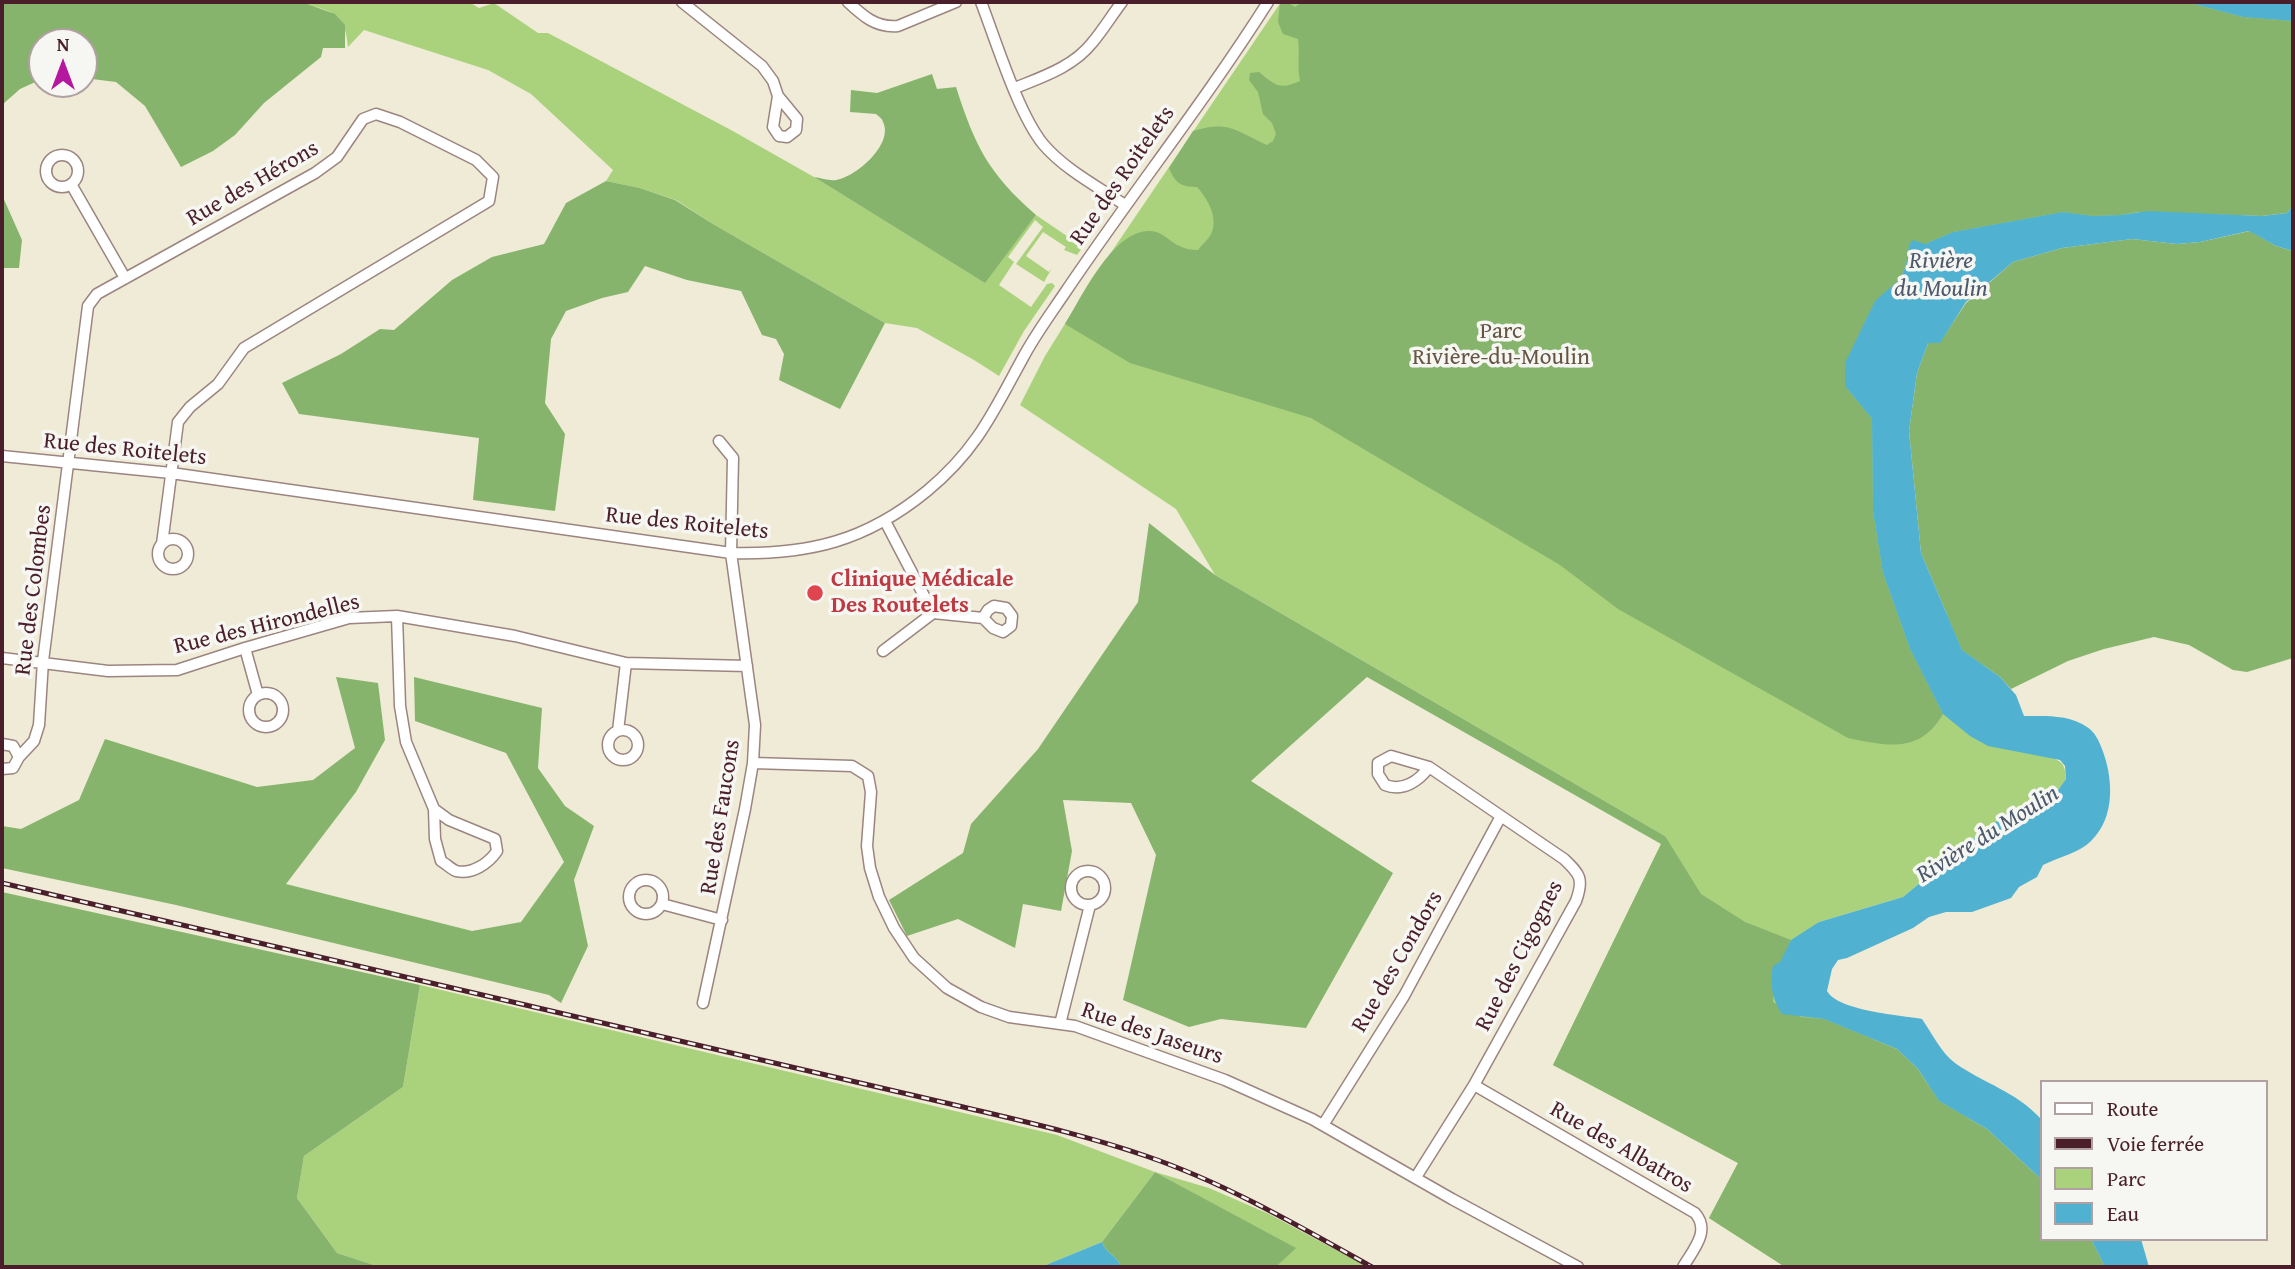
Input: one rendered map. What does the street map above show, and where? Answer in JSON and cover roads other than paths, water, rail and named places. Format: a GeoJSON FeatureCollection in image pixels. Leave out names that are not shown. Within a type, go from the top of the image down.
{"type":"FeatureCollection","features":[{"type":"Feature","properties":{"kind":"street"},"geometry":{"type":"LineString","coordinates":[[682,2],[762,66],[769,74],[778,96]]}},
{"type":"Feature","properties":{"kind":"street"},"geometry":{"type":"LineString","coordinates":[[848,2],[873,23],[890,27],[956,2]]}},
{"type":"Feature","properties":{"kind":"street"},"geometry":{"type":"LineString","coordinates":[[981,2],[1031,126],[1051,152],[1125,205]]}},
{"type":"Feature","properties":{"kind":"street"},"geometry":{"type":"LineString","coordinates":[[1015,88],[1063,68],[1074,60],[1092,44],[1122,2]]}},
{"type":"Feature","properties":{"kind":"street","name":"Rue des Roitelets"},"geometry":{"type":"LineString","coordinates":[[2,456],[171,473],[731,553],[771,554],[819,548],[885,521],[926,492],[956,464],[981,435],[1035,337],[1268,2]]}},
{"type":"Feature","properties":{"kind":"street","name":"Rue des Hérons"},"geometry":{"type":"LineString","coordinates":[[69,463],[88,306],[97,294],[315,173],[337,157],[363,119],[376,114],[400,122],[476,160],[493,177],[489,201],[473,213],[244,348],[218,383],[190,407],[178,422],[171,473]]}},
{"type":"Feature","properties":{"kind":"street"},"geometry":{"type":"LineString","coordinates":[[71,184],[125,278]]}},
{"type":"Feature","properties":{"kind":"street","name":"Rue des Faucons"},"geometry":{"type":"LineString","coordinates":[[703,1003],[752,763],[755,724],[731,553],[733,458],[719,441]]}},
{"type":"Feature","properties":{"kind":"street","name":"Rue des Colombes"},"geometry":{"type":"LineString","coordinates":[[2,769],[13,768],[34,741],[39,725],[43,662],[69,463]]}},
{"type":"Feature","properties":{"kind":"street"},"geometry":{"type":"LineString","coordinates":[[162,544],[171,473]]}},
{"type":"Feature","properties":{"kind":"street"},"geometry":{"type":"LineString","coordinates":[[885,521],[933,613]]}},
{"type":"Feature","properties":{"kind":"street"},"geometry":{"type":"LineString","coordinates":[[883,651],[933,613],[983,618]]}},
{"type":"Feature","properties":{"kind":"street"},"geometry":{"type":"LineString","coordinates":[[397,616],[400,706],[406,742],[434,809],[435,839],[440,860],[456,871],[475,869],[490,862],[497,850],[495,839],[449,820],[434,809]]}},
{"type":"Feature","properties":{"kind":"street","name":"Rue des Hirondelles"},"geometry":{"type":"LineString","coordinates":[[2,658],[108,671],[177,670],[349,618],[397,616],[515,636],[626,663],[747,666]]}},
{"type":"Feature","properties":{"kind":"street"},"geometry":{"type":"LineString","coordinates":[[245,648],[258,695]]}},
{"type":"Feature","properties":{"kind":"street"},"geometry":{"type":"LineString","coordinates":[[618,731],[626,663]]}},
{"type":"Feature","properties":{"kind":"street"},"geometry":{"type":"LineString","coordinates":[[2,744],[13,746],[19,757]]}},
{"type":"Feature","properties":{"kind":"street","name":"Rue des Cigognes"},"geometry":{"type":"LineString","coordinates":[[1416,1177],[1474,1085],[1576,901],[1581,881],[1578,872],[1564,859],[1429,767],[1391,756],[1378,763],[1378,774],[1385,785],[1401,787],[1418,779],[1429,767]]}},
{"type":"Feature","properties":{"kind":"street","name":"Rue des Jaseurs"},"geometry":{"type":"LineString","coordinates":[[752,763],[852,766],[868,776],[871,792],[867,846],[870,868],[879,897],[894,928],[914,958],[947,988],[981,1007],[1028,1021],[1075,1026],[1225,1080],[1323,1125],[1578,1267]]}},
{"type":"Feature","properties":{"kind":"street","name":"Rue des Condors"},"geometry":{"type":"LineString","coordinates":[[1323,1125],[1404,996],[1501,816]]}},
{"type":"Feature","properties":{"kind":"street"},"geometry":{"type":"LineString","coordinates":[[662,904],[722,920]]}},
{"type":"Feature","properties":{"kind":"street"},"geometry":{"type":"LineString","coordinates":[[1060,1024],[1090,905]]}},
{"type":"Feature","properties":{"kind":"street","name":"Rue des Albatros"},"geometry":{"type":"LineString","coordinates":[[1474,1085],[1695,1213],[1701,1220],[1703,1231],[1683,1267]]}},
{"type":"Feature","properties":{"kind":"water"},"geometry":{"type":"Polygon","coordinates":[[[2186,2],[2293,2],[2293,21],[2243,17],[2186,2]]]}},
{"type":"Feature","properties":{"kind":"water","name":"Rivière du Moulin"},"geometry":{"type":"Polygon","coordinates":[[[2293,206],[2293,251],[2276,246],[2249,231],[2200,242],[2177,244],[2132,239],[2062,248],[2013,262],[1966,302],[1940,343],[1928,343],[1917,373],[1909,431],[1921,553],[1962,650],[2000,677],[2016,695],[2024,716],[2064,718],[2080,723],[2092,731],[2106,760],[2110,796],[2105,820],[2091,841],[2075,852],[2043,865],[2037,877],[2019,887],[2011,898],[1972,912],[1946,912],[1929,917],[1913,928],[1838,960],[1832,969],[1827,991],[1833,998],[1856,1008],[1922,1019],[1950,1059],[2032,1110],[2039,1117],[2039,1177],[1987,1129],[1939,1101],[1918,1069],[1897,1049],[1824,1019],[1782,1014],[1771,985],[1773,966],[1780,962],[1791,940],[1819,922],[1903,897],[1979,834],[2006,815],[2058,790],[2066,779],[2065,766],[2060,760],[1988,746],[1970,736],[1943,714],[1910,649],[1883,573],[1873,511],[1872,419],[1845,386],[1845,363],[1875,301],[1900,279],[1906,265],[1909,245],[1913,240],[1925,244],[1953,232],[2063,212],[2093,216],[2148,211],[2262,216],[2287,213],[2293,206]]]}},
{"type":"Feature","properties":{"kind":"water"},"geometry":{"type":"Polygon","coordinates":[[[2092,1241],[2142,1241],[2149,1267],[2105,1267],[2092,1241]]]}},
{"type":"Feature","properties":{"kind":"water"},"geometry":{"type":"Polygon","coordinates":[[[1102,1242],[1121,1267],[1041,1267],[1102,1242]]]}},
{"type":"Feature","properties":{"kind":"railway"},"geometry":{"type":"LineString","coordinates":[[2,883],[1077,1135],[1123,1148],[1204,1179],[1261,1206],[1372,1267]]}},
{"type":"Feature","properties":{"kind":"place","name":"Clinique Médicale Des Routelets"},"geometry":{"type":"Point","coordinates":[815,593]}},
{"type":"Feature","properties":{"kind":"park label","name":"Parc Rivière-du-Moulin"},"geometry":{"type":"Point","coordinates":[1501,345]}}]}
